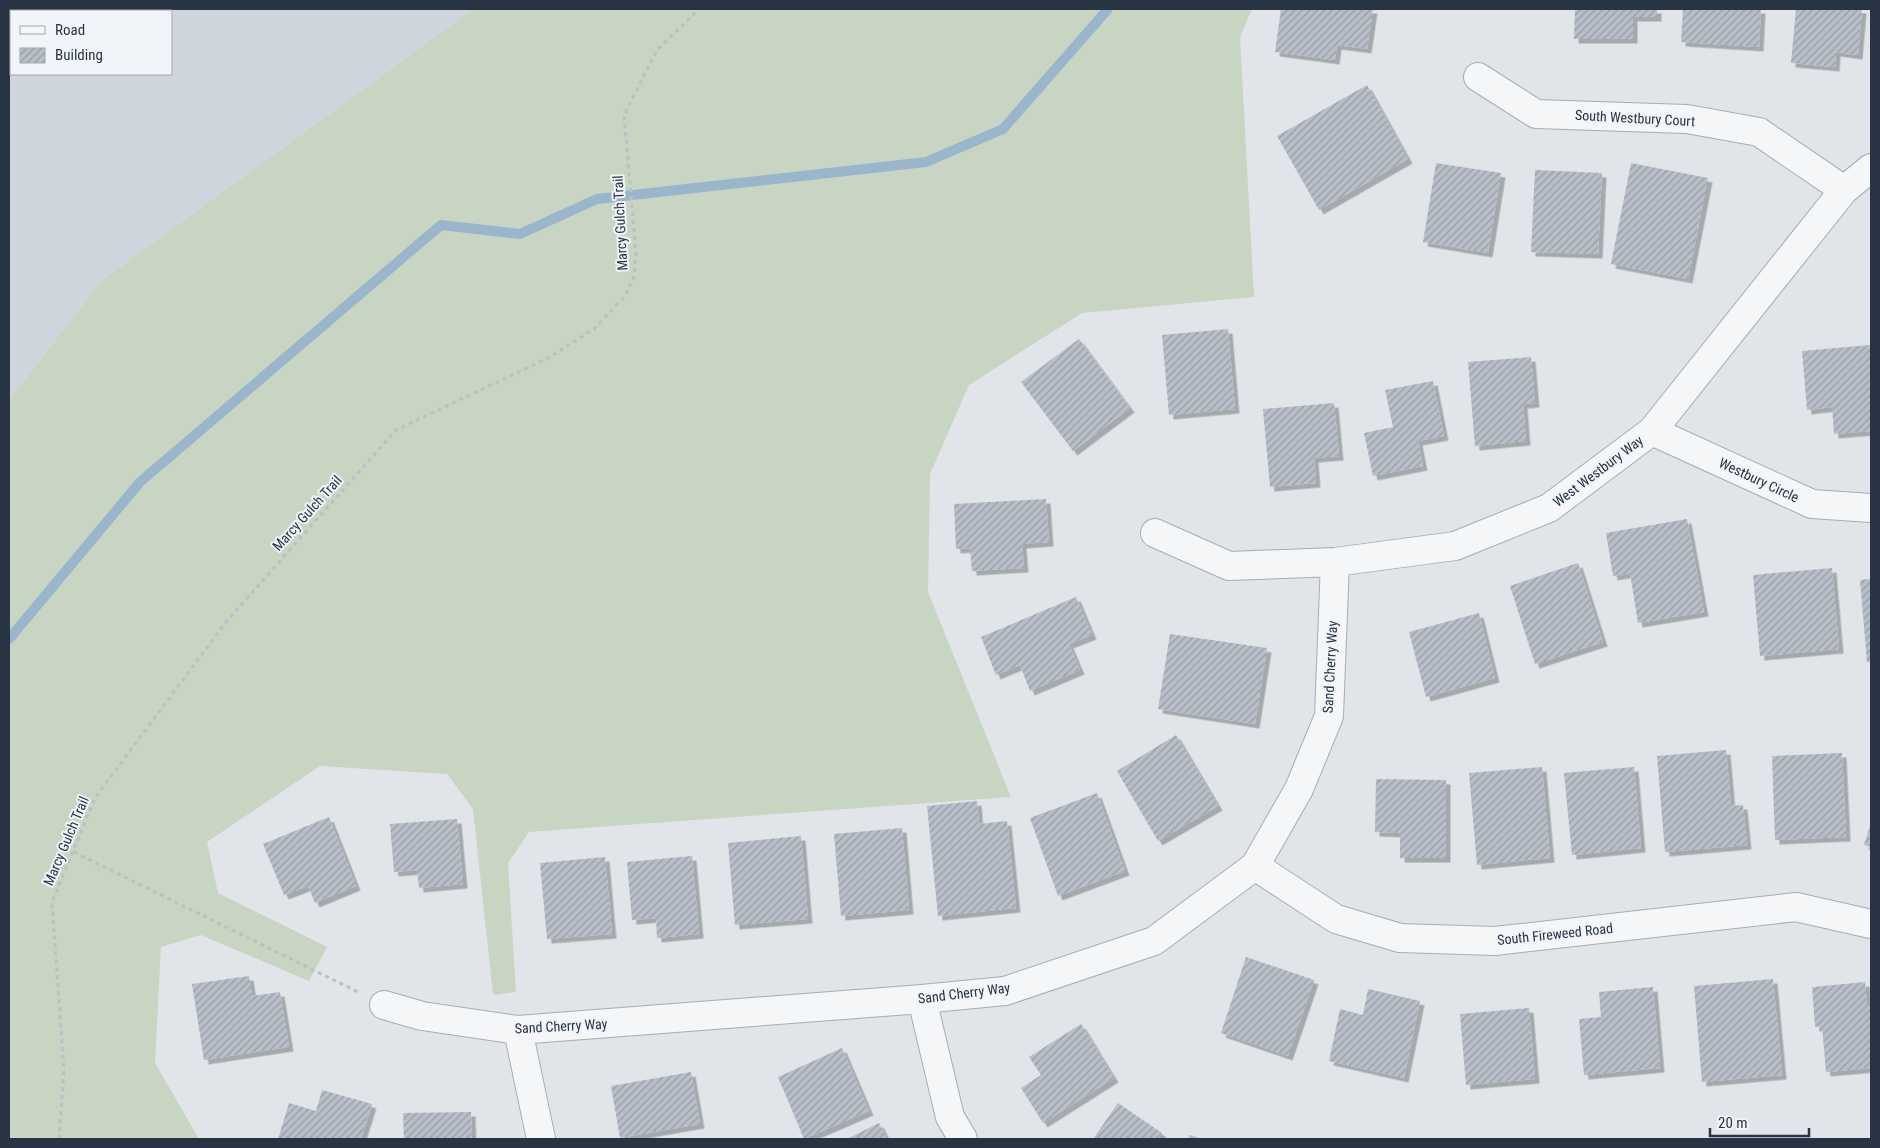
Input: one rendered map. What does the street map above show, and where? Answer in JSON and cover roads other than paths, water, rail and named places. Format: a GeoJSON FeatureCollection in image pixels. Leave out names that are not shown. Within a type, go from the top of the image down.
{"type":"FeatureCollection","features":[{"type":"Feature","properties":{"kind":"street","name":"South Westbury Court"},"geometry":{"type":"LineString","coordinates":[[1478,77],[1536,114],[1687,119],[1759,132],[1844,190]]}},
{"type":"Feature","properties":{"kind":"street","name":"West Westbury Way"},"geometry":{"type":"LineString","coordinates":[[1155,533],[1230,566],[1335,562],[1454,546],[1548,508],[1652,431],[1844,190],[1871,168]]}},
{"type":"Feature","properties":{"kind":"street","name":"Westbury Circle"},"geometry":{"type":"LineString","coordinates":[[1652,431],[1812,504],[1871,508]]}},
{"type":"Feature","properties":{"kind":"street","name":"Sand Cherry Way"},"geometry":{"type":"LineString","coordinates":[[384,1005],[422,1016],[518,1030],[922,998],[1005,991],[1154,941],[1255,866],[1299,789],[1329,716],[1335,562]]}},
{"type":"Feature","properties":{"kind":"street","name":"South Fireweed Road"},"geometry":{"type":"LineString","coordinates":[[1255,866],[1336,919],[1400,938],[1495,941],[1796,907],[1871,924]]}},
{"type":"Feature","properties":{"kind":"street"},"geometry":{"type":"LineString","coordinates":[[922,998],[950,1117],[963,1139]]}},
{"type":"Feature","properties":{"kind":"street"},"geometry":{"type":"LineString","coordinates":[[518,1030],[541,1139]]}},
{"type":"Feature","properties":{"kind":"waterway"},"geometry":{"type":"LineString","coordinates":[[9,639],[140,482],[441,225],[520,234],[597,199],[926,162],[1003,129],[1108,9]]}}]}
